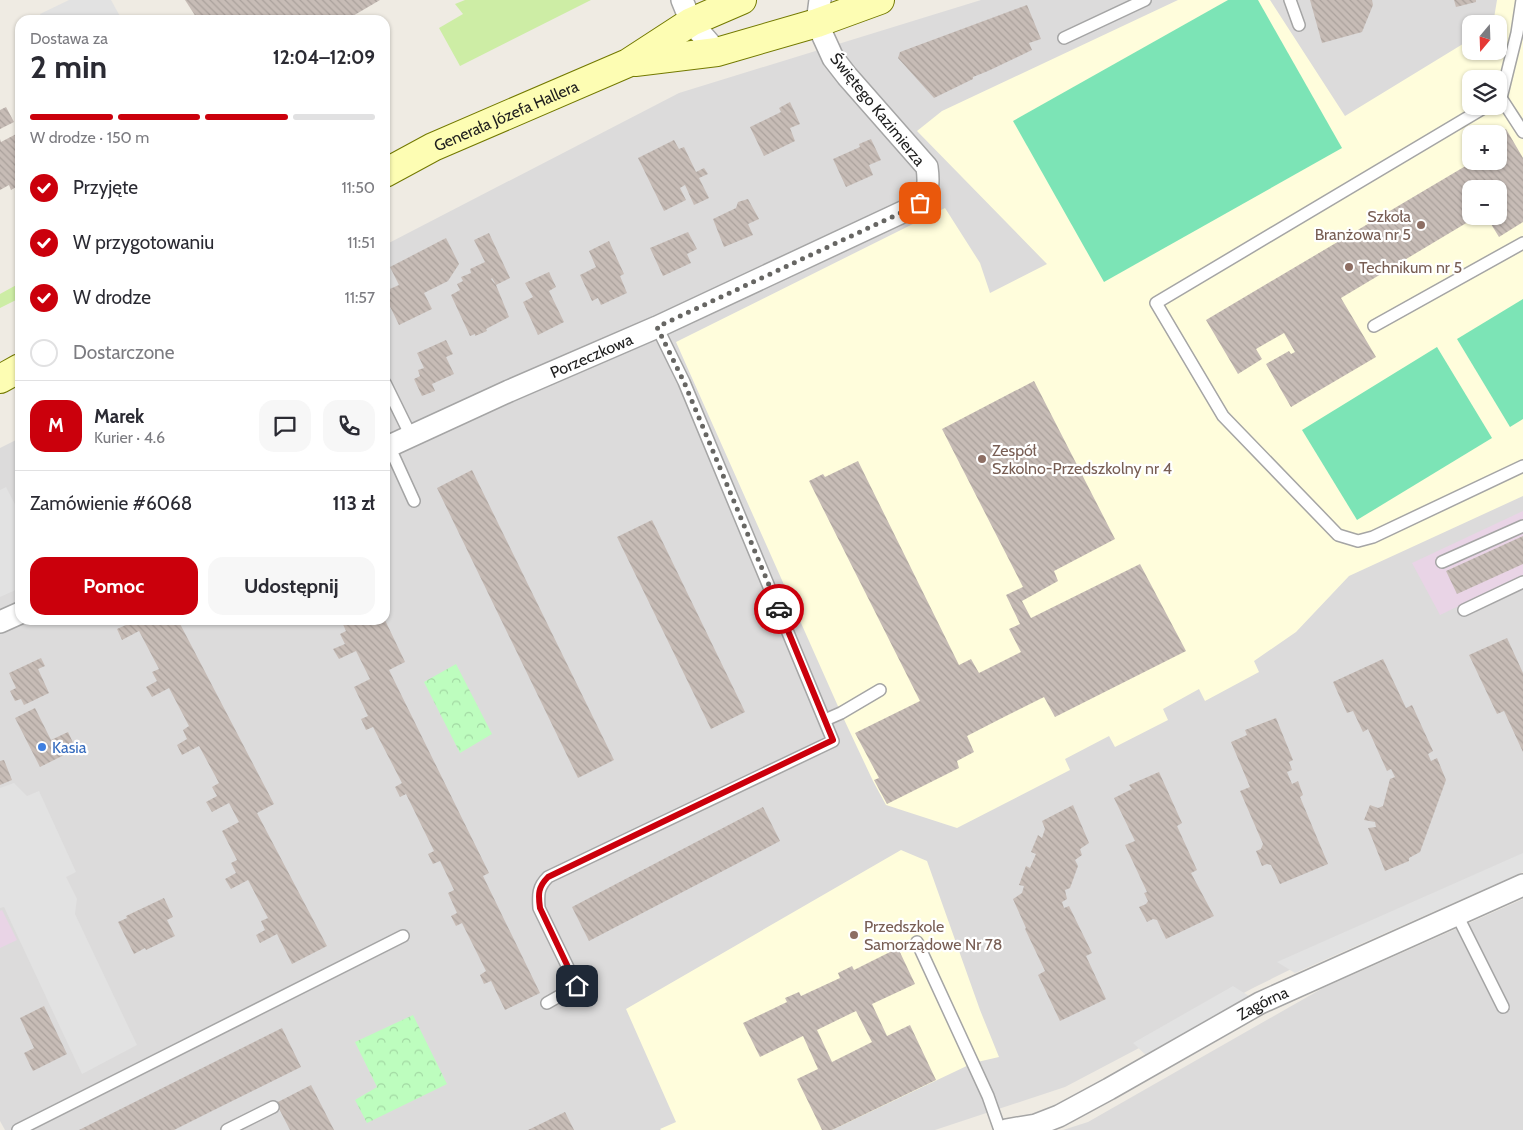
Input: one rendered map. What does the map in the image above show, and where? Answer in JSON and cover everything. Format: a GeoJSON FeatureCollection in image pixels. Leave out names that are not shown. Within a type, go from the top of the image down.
{"type":"FeatureCollection","features":[{"type":"Feature","properties":{"kind":"main road","name":"Generała Józefa Hallera"},"geometry":{"type":"LineString","coordinates":[[628,63],[686,11],[742,0]]}},
{"type":"Feature","properties":{"kind":"main road","name":"Generała Józefa Hallera"},"geometry":{"type":"LineString","coordinates":[[390,170],[433,147],[628,63],[717,52],[818,12],[880,0]]}},
{"type":"Feature","properties":{"kind":"main road"},"geometry":{"type":"LineString","coordinates":[[0,379],[15,371]]}},
{"type":"Feature","properties":{"kind":"street"},"geometry":{"type":"LineString","coordinates":[[686,11],[717,52]]}},
{"type":"Feature","properties":{"kind":"street","name":"Świętego Kazimierza"},"geometry":{"type":"LineString","coordinates":[[818,12],[833,58],[927,167],[927,192]]}},
{"type":"Feature","properties":{"kind":"street","name":"Porzeczkowa"},"geometry":{"type":"LineString","coordinates":[[390,446],[509,391],[657,327],[909,209],[920,203],[927,192]]}},
{"type":"Feature","properties":{"kind":"street"},"geometry":{"type":"LineString","coordinates":[[0,622],[15,615]]}},
{"type":"Feature","properties":{"kind":"street","name":"Zagórna"},"geometry":{"type":"LineString","coordinates":[[1006,1130],[1037,1127],[1074,1109],[1260,1003],[1523,885]]}},
{"type":"Feature","properties":{"kind":"lane"},"geometry":{"type":"LineString","coordinates":[[1064,38],[1145,0]]}},
{"type":"Feature","properties":{"kind":"lane"},"geometry":{"type":"LineString","coordinates":[[1290,0],[1299,26]]}},
{"type":"Feature","properties":{"kind":"lane"},"geometry":{"type":"LineString","coordinates":[[1507,77],[1520,36],[1522,0]]}},
{"type":"Feature","properties":{"kind":"lane"},"geometry":{"type":"LineString","coordinates":[[1507,109],[1523,132]]}},
{"type":"Feature","properties":{"kind":"lane"},"geometry":{"type":"LineString","coordinates":[[1472,115],[1156,303],[1223,416],[1338,534],[1358,541],[1373,537],[1523,466]]}},
{"type":"Feature","properties":{"kind":"lane"},"geometry":{"type":"LineString","coordinates":[[1374,326],[1523,243]]}},
{"type":"Feature","properties":{"kind":"lane"},"geometry":{"type":"LineString","coordinates":[[547,1003],[577,986],[540,908],[538,895],[542,883],[548,877],[833,740],[684,382],[657,327]]}},
{"type":"Feature","properties":{"kind":"lane"},"geometry":{"type":"LineString","coordinates":[[390,393],[411,436]]}},
{"type":"Feature","properties":{"kind":"lane"},"geometry":{"type":"LineString","coordinates":[[390,453],[414,501]]}},
{"type":"Feature","properties":{"kind":"lane"},"geometry":{"type":"LineString","coordinates":[[1442,562],[1523,526]]}},
{"type":"Feature","properties":{"kind":"lane"},"geometry":{"type":"LineString","coordinates":[[1464,610],[1523,582]]}},
{"type":"Feature","properties":{"kind":"lane"},"geometry":{"type":"LineString","coordinates":[[825,720],[841,713],[880,690]]}},
{"type":"Feature","properties":{"kind":"lane"},"geometry":{"type":"LineString","coordinates":[[1457,915],[1503,1007]]}},
{"type":"Feature","properties":{"kind":"lane"},"geometry":{"type":"LineString","coordinates":[[18,1130],[113,1080],[272,1003],[403,936]]}},
{"type":"Feature","properties":{"kind":"lane"},"geometry":{"type":"LineString","coordinates":[[917,942],[988,1096],[1000,1130]]}},
{"type":"Feature","properties":{"kind":"lane"},"geometry":{"type":"LineString","coordinates":[[228,1130],[272,1107]]}},
{"type":"Feature","properties":{"kind":"shaded area"},"geometry":{"type":"Polygon","coordinates":[[[69,0],[111,0],[119,15],[40,15],[69,0]]]}},
{"type":"Feature","properties":{"kind":"shaded area"},"geometry":{"type":"Polygon","coordinates":[[[981,0],[1523,0],[1523,855],[1255,987],[1065,1087],[935,1130],[5,1130],[0,1121],[0,448],[15,440],[15,625],[390,625],[390,242],[679,93],[981,0]]]}},
{"type":"Feature","properties":{"kind":"shaded area"},"geometry":{"type":"Polygon","coordinates":[[[1178,0],[1270,0],[1345,116],[1462,44],[1462,60],[1508,60],[1508,15],[1494,15],[1497,0],[1523,0],[1523,496],[1349,576],[1296,632],[1254,661],[1259,672],[1205,701],[1199,689],[1163,709],[1168,720],[1115,747],[1109,736],[1065,759],[1070,770],[957,828],[886,805],[841,713],[676,342],[945,208],[980,263],[990,293],[1047,264],[917,131],[942,111],[1178,0]]]}},
{"type":"Feature","properties":{"kind":"shaded area"},"geometry":{"type":"Polygon","coordinates":[[[6,487],[15,504],[15,590],[0,597],[0,490],[6,487]]]}},
{"type":"Feature","properties":{"kind":"shaded area"},"geometry":{"type":"Polygon","coordinates":[[[1523,511],[1523,575],[1440,615],[1412,563],[1523,511]]]}},
{"type":"Feature","properties":{"kind":"shaded area"},"geometry":{"type":"Polygon","coordinates":[[[14,783],[27,796],[39,791],[76,872],[66,877],[77,899],[75,914],[137,1045],[82,1074],[4,907],[0,908],[0,788],[14,783]]]}},
{"type":"Feature","properties":{"kind":"shaded area","name":"Przedszkole Samorządowe Nr 78"},"geometry":{"type":"Polygon","coordinates":[[[901,850],[927,861],[980,1010],[999,1057],[973,1063],[832,1130],[661,1130],[676,1122],[626,1009],[901,850]]]}},
{"type":"Feature","properties":{"kind":"shaded area"},"geometry":{"type":"Polygon","coordinates":[[[1523,853],[1523,872],[1295,973],[1277,962],[1523,853]]]}},
{"type":"Feature","properties":{"kind":"shaded area"},"geometry":{"type":"Polygon","coordinates":[[[1523,899],[1523,1130],[1063,1130],[1088,1122],[1323,988],[1523,899]]]}},
{"type":"Feature","properties":{"kind":"shaded area"},"geometry":{"type":"Polygon","coordinates":[[[2,910],[17,940],[0,948],[0,911],[2,910]]]}},
{"type":"Feature","properties":{"kind":"shaded area"},"geometry":{"type":"Polygon","coordinates":[[[1233,986],[1249,996],[1147,1056],[1133,1043],[1233,986]]]}},
{"type":"Feature","properties":{"kind":"green space"},"geometry":{"type":"Polygon","coordinates":[[[465,0],[591,0],[460,66],[439,28],[463,14],[455,4],[465,0]]]}},
{"type":"Feature","properties":{"kind":"green space"},"geometry":{"type":"Polygon","coordinates":[[[1228,0],[1258,0],[1342,148],[1104,282],[1013,121],[1228,0]]]}},
{"type":"Feature","properties":{"kind":"green space"},"geometry":{"type":"Polygon","coordinates":[[[15,286],[15,300],[0,308],[0,294],[15,286]]]}},
{"type":"Feature","properties":{"kind":"green space"},"geometry":{"type":"Polygon","coordinates":[[[1523,299],[1523,419],[1510,427],[1457,339],[1523,299]]]}},
{"type":"Feature","properties":{"kind":"green space"},"geometry":{"type":"Polygon","coordinates":[[[1437,347],[1492,438],[1357,520],[1302,430],[1437,347]]]}},
{"type":"Feature","properties":{"kind":"green space"},"geometry":{"type":"Polygon","coordinates":[[[456,664],[492,734],[460,753],[424,682],[456,664]]]}},
{"type":"Feature","properties":{"kind":"green space"},"geometry":{"type":"Polygon","coordinates":[[[413,1015],[447,1084],[367,1123],[355,1100],[377,1087],[355,1042],[413,1015]]]}},
{"type":"Feature","properties":{"kind":"building"},"geometry":{"type":"Polygon","coordinates":[[[185,0],[380,0],[354,15],[195,15],[185,0]]]}},
{"type":"Feature","properties":{"kind":"building"},"geometry":{"type":"Polygon","coordinates":[[[1310,0],[1372,0],[1373,5],[1362,32],[1322,43],[1310,0]]]}},
{"type":"Feature","properties":{"kind":"building"},"geometry":{"type":"Polygon","coordinates":[[[1454,0],[1476,0],[1476,2],[1456,7],[1454,0]]]}},
{"type":"Feature","properties":{"kind":"building"},"geometry":{"type":"Polygon","coordinates":[[[1027,5],[1041,39],[1029,43],[1032,50],[973,77],[973,79],[934,98],[898,58],[900,52],[1027,5]]]}},
{"type":"Feature","properties":{"kind":"building"},"geometry":{"type":"Polygon","coordinates":[[[790,102],[800,124],[790,128],[795,141],[764,156],[750,127],[781,112],[779,108],[790,102]]]}},
{"type":"Feature","properties":{"kind":"building"},"geometry":{"type":"Polygon","coordinates":[[[6,107],[14,122],[0,129],[0,110],[6,107]]]}},
{"type":"Feature","properties":{"kind":"building"},"geometry":{"type":"Polygon","coordinates":[[[1507,131],[1523,158],[1523,222],[1499,237],[1492,225],[1507,225],[1507,180],[1462,180],[1463,225],[1341,298],[1376,357],[1291,407],[1266,364],[1289,351],[1291,354],[1295,352],[1284,333],[1256,349],[1262,359],[1238,374],[1206,320],[1462,168],[1462,170],[1507,170],[1507,131]]]}},
{"type":"Feature","properties":{"kind":"building"},"geometry":{"type":"Polygon","coordinates":[[[15,135],[15,188],[11,190],[9,185],[0,190],[0,139],[1,142],[15,135]]]}},
{"type":"Feature","properties":{"kind":"building"},"geometry":{"type":"Polygon","coordinates":[[[871,139],[881,160],[869,165],[873,175],[846,187],[833,159],[860,147],[859,144],[871,139]]]}},
{"type":"Feature","properties":{"kind":"building"},"geometry":{"type":"Polygon","coordinates":[[[674,140],[679,149],[684,147],[696,172],[704,168],[708,174],[699,178],[709,198],[694,205],[685,185],[680,188],[686,200],[664,211],[638,158],[674,140]]]}},
{"type":"Feature","properties":{"kind":"building"},"geometry":{"type":"Polygon","coordinates":[[[748,199],[759,219],[748,224],[753,235],[724,247],[713,219],[736,208],[738,202],[748,199]]]}},
{"type":"Feature","properties":{"kind":"building"},"geometry":{"type":"Polygon","coordinates":[[[688,232],[697,249],[687,254],[691,263],[663,276],[650,248],[688,232]]]}},
{"type":"Feature","properties":{"kind":"building"},"geometry":{"type":"Polygon","coordinates":[[[489,233],[510,278],[496,285],[509,317],[486,329],[487,331],[470,336],[451,295],[460,290],[457,284],[463,281],[461,277],[471,273],[470,269],[485,262],[474,240],[489,233]]]}},
{"type":"Feature","properties":{"kind":"building"},"geometry":{"type":"Polygon","coordinates":[[[446,238],[459,264],[448,281],[424,293],[432,309],[399,325],[390,306],[390,289],[399,285],[390,267],[446,238]]]}},
{"type":"Feature","properties":{"kind":"building"},"geometry":{"type":"Polygon","coordinates":[[[609,241],[624,274],[620,276],[627,293],[601,305],[598,298],[592,301],[580,275],[596,267],[589,251],[609,241]]]}},
{"type":"Feature","properties":{"kind":"building"},"geometry":{"type":"Polygon","coordinates":[[[549,272],[556,287],[549,291],[564,322],[538,335],[523,302],[533,297],[525,283],[549,272]]]}},
{"type":"Feature","properties":{"kind":"building"},"geometry":{"type":"Polygon","coordinates":[[[446,340],[453,354],[446,357],[454,374],[432,384],[435,391],[422,396],[414,379],[420,376],[418,370],[424,368],[417,353],[446,340]]]}},
{"type":"Feature","properties":{"kind":"building"},"geometry":{"type":"Polygon","coordinates":[[[1034,381],[1115,539],[1054,571],[1058,581],[1022,601],[1031,618],[1140,564],[1186,651],[1055,717],[1044,697],[1004,717],[967,736],[974,752],[957,761],[959,768],[887,804],[874,780],[879,778],[855,733],[920,701],[809,481],[823,474],[825,477],[858,461],[959,665],[971,659],[979,673],[1021,652],[1009,629],[1020,624],[1006,595],[1023,587],[942,429],[1034,381]]]}},
{"type":"Feature","properties":{"kind":"building"},"geometry":{"type":"Polygon","coordinates":[[[472,470],[614,760],[578,778],[437,488],[472,470]]]}},
{"type":"Feature","properties":{"kind":"building"},"geometry":{"type":"Polygon","coordinates":[[[652,520],[745,712],[711,729],[617,537],[652,520]]]}},
{"type":"Feature","properties":{"kind":"building"},"geometry":{"type":"Polygon","coordinates":[[[1523,536],[1523,564],[1457,594],[1446,571],[1523,536]]]}},
{"type":"Feature","properties":{"kind":"building"},"geometry":{"type":"Polygon","coordinates":[[[126,625],[181,625],[274,804],[257,813],[327,946],[292,964],[277,934],[260,943],[256,935],[265,930],[261,921],[268,918],[248,880],[231,889],[225,879],[236,873],[231,863],[237,860],[222,831],[239,822],[229,803],[212,812],[206,802],[217,796],[212,787],[219,783],[199,746],[182,755],[177,745],[187,739],[183,730],[189,726],[169,688],[152,697],[146,687],[157,681],[152,672],[159,669],[139,631],[122,640],[117,629],[126,625]]]}},
{"type":"Feature","properties":{"kind":"building"},"geometry":{"type":"Polygon","coordinates":[[[343,625],[387,625],[405,662],[389,670],[489,873],[483,876],[540,993],[505,1010],[491,981],[484,984],[480,975],[486,971],[462,923],[456,926],[451,916],[457,913],[448,893],[454,890],[440,861],[433,864],[428,854],[434,851],[406,794],[400,797],[395,787],[402,783],[373,727],[366,730],[361,719],[368,716],[354,687],[370,679],[356,651],[339,659],[333,649],[345,644],[340,634],[346,631],[343,625]]]}},
{"type":"Feature","properties":{"kind":"building"},"geometry":{"type":"Polygon","coordinates":[[[1507,638],[1523,673],[1523,752],[1504,711],[1497,714],[1469,655],[1507,638]]]}},
{"type":"Feature","properties":{"kind":"building"},"geometry":{"type":"Polygon","coordinates":[[[41,658],[45,666],[38,669],[49,693],[24,705],[21,699],[15,701],[10,691],[16,688],[9,673],[41,658]]]}},
{"type":"Feature","properties":{"kind":"building"},"geometry":{"type":"Polygon","coordinates":[[[1383,659],[1406,708],[1412,705],[1433,751],[1428,754],[1431,761],[1437,758],[1446,780],[1420,852],[1409,858],[1409,861],[1385,871],[1368,828],[1376,827],[1375,822],[1364,820],[1370,805],[1378,808],[1383,806],[1390,779],[1395,777],[1391,769],[1387,771],[1368,729],[1363,732],[1353,711],[1347,713],[1333,682],[1383,659]]]}},
{"type":"Feature","properties":{"kind":"building"},"geometry":{"type":"Polygon","coordinates":[[[35,708],[51,740],[68,732],[76,749],[40,767],[15,718],[35,708]]]}},
{"type":"Feature","properties":{"kind":"building"},"geometry":{"type":"Polygon","coordinates":[[[1276,718],[1293,760],[1289,762],[1292,770],[1287,772],[1292,784],[1298,781],[1303,795],[1300,797],[1328,864],[1280,884],[1271,865],[1262,866],[1256,851],[1261,849],[1263,844],[1240,791],[1250,787],[1231,742],[1247,735],[1245,730],[1276,718]]]}},
{"type":"Feature","properties":{"kind":"building"},"geometry":{"type":"Polygon","coordinates":[[[4,760],[12,780],[0,785],[0,761],[4,760]]]}},
{"type":"Feature","properties":{"kind":"building"},"geometry":{"type":"Polygon","coordinates":[[[1159,772],[1182,823],[1177,826],[1197,870],[1191,873],[1214,916],[1166,939],[1157,920],[1153,919],[1147,922],[1139,907],[1148,901],[1144,893],[1147,892],[1125,845],[1135,841],[1114,798],[1132,789],[1129,785],[1159,772]]]}},
{"type":"Feature","properties":{"kind":"building"},"geometry":{"type":"Polygon","coordinates":[[[1073,805],[1089,843],[1080,849],[1082,855],[1075,860],[1078,866],[1070,888],[1065,890],[1067,899],[1062,902],[1064,908],[1069,906],[1092,953],[1086,956],[1106,999],[1060,1021],[1038,975],[1045,971],[1013,899],[1022,893],[1024,886],[1019,885],[1026,866],[1030,868],[1036,854],[1031,852],[1038,835],[1042,838],[1045,829],[1042,821],[1073,805]]]}},
{"type":"Feature","properties":{"kind":"building"},"geometry":{"type":"Polygon","coordinates":[[[763,807],[780,841],[589,941],[572,907],[763,807]]]}},
{"type":"Feature","properties":{"kind":"building"},"geometry":{"type":"Polygon","coordinates":[[[164,898],[173,917],[167,920],[175,936],[134,954],[118,922],[127,918],[126,916],[164,898]]]}},
{"type":"Feature","properties":{"kind":"building"},"geometry":{"type":"Polygon","coordinates":[[[898,948],[915,984],[872,1004],[887,1036],[910,1025],[936,1080],[832,1130],[822,1130],[797,1079],[818,1069],[803,1036],[760,1057],[743,1023],[787,1002],[785,998],[799,992],[801,996],[840,978],[838,973],[852,966],[854,970],[898,948]],[[856,1011],[817,1030],[832,1062],[872,1042],[856,1011]]]}},
{"type":"Feature","properties":{"kind":"building"},"geometry":{"type":"Polygon","coordinates":[[[44,1006],[67,1054],[33,1071],[24,1053],[34,1048],[20,1018],[44,1006]]]}},
{"type":"Feature","properties":{"kind":"building"},"geometry":{"type":"Polygon","coordinates":[[[282,1028],[301,1067],[174,1130],[79,1130],[282,1028]]]}},
{"type":"Feature","properties":{"kind":"building"},"geometry":{"type":"Polygon","coordinates":[[[311,1085],[334,1130],[290,1130],[276,1103],[311,1085]]]}},
{"type":"Feature","properties":{"kind":"building"},"geometry":{"type":"Polygon","coordinates":[[[565,1112],[574,1130],[528,1130],[565,1112]]]}},
{"type":"Feature","properties":{"kind":"way so far"},"geometry":{"type":"LineString","coordinates":[[779,609],[684,382],[657,327],[920,203]]}},
{"type":"Feature","properties":{"kind":"place","name":"Szkoła Branżowa nr 5"},"geometry":{"type":"Point","coordinates":[1421,225]}},
{"type":"Feature","properties":{"kind":"place","name":"Technikum nr 5"},"geometry":{"type":"Point","coordinates":[1349,267]}},
{"type":"Feature","properties":{"kind":"place","name":"Zespół Szkolno-Przedszkolny nr 4"},"geometry":{"type":"Point","coordinates":[982,459]}},
{"type":"Feature","properties":{"kind":"place","name":"Kasia"},"geometry":{"type":"Point","coordinates":[42,747]}},
{"type":"Feature","properties":{"kind":"place","name":"Przedszkole Samorządowe Nr 78"},"geometry":{"type":"Point","coordinates":[854,935]}},
{"type":"Feature","properties":{"kind":"route"},"geometry":{"type":"LineString","coordinates":[[577,986],[540,908],[538,895],[542,883],[548,877],[833,740],[779,609]]}}]}
